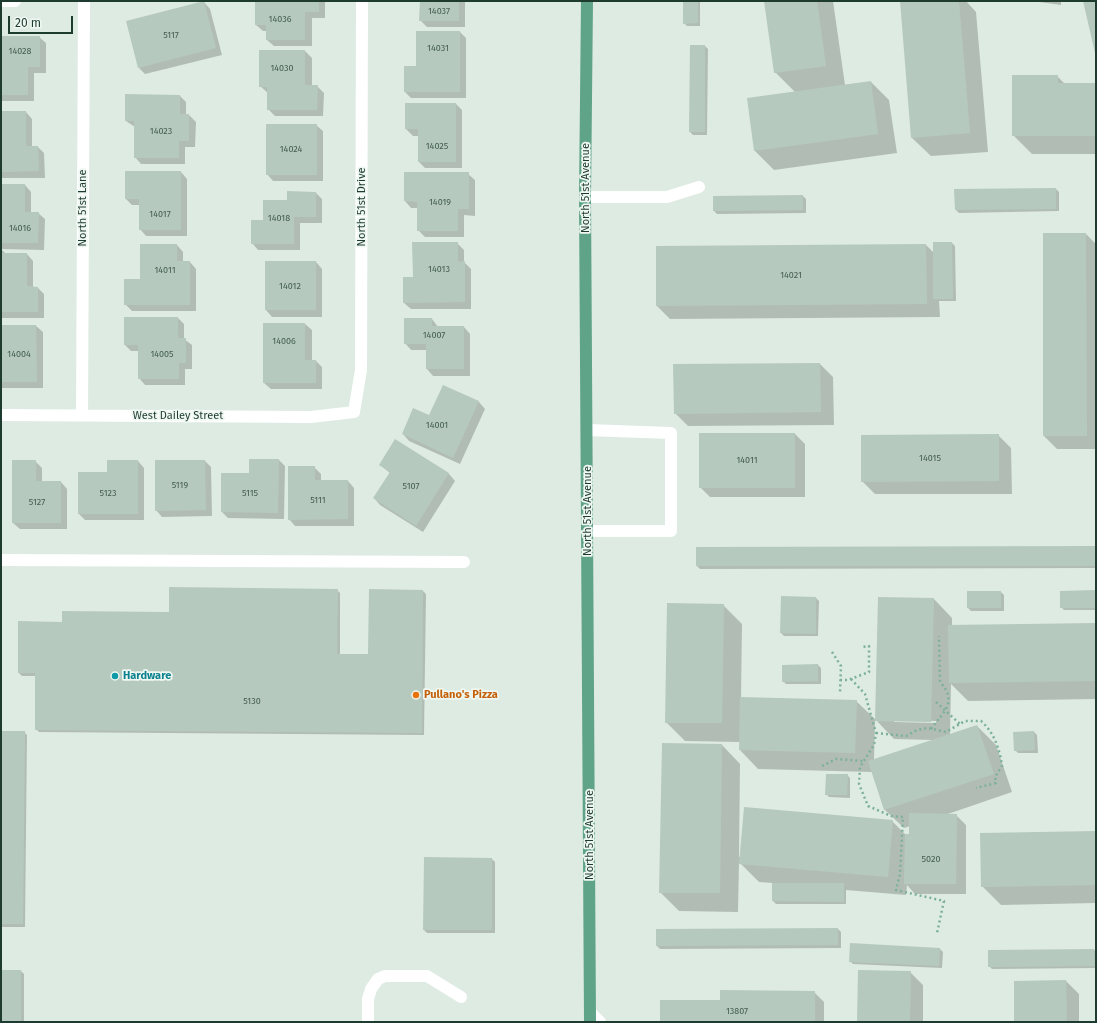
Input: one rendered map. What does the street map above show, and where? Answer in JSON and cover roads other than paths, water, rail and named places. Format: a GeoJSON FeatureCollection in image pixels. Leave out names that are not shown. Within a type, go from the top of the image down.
{"type":"FeatureCollection","features":[{"type":"Feature","properties":{"kind":"main road","name":"North 51st Avenue"},"geometry":{"type":"LineString","coordinates":[[587,1],[585,197],[590,1017]]}},
{"type":"Feature","properties":{"kind":"street"},"geometry":{"type":"LineString","coordinates":[[1,1],[15,1]]}},
{"type":"Feature","properties":{"kind":"street","name":"North 51st Lane"},"geometry":{"type":"LineString","coordinates":[[82,416],[84,1]]}},
{"type":"Feature","properties":{"kind":"street","name":"North 51st Drive"},"geometry":{"type":"LineString","coordinates":[[354,412],[361,370],[362,1]]}},
{"type":"Feature","properties":{"kind":"street"},"geometry":{"type":"LineString","coordinates":[[585,197],[667,198],[699,187]]}},
{"type":"Feature","properties":{"kind":"street","name":"West Dailey Street"},"geometry":{"type":"LineString","coordinates":[[1,415],[311,417],[354,412]]}},
{"type":"Feature","properties":{"kind":"street"},"geometry":{"type":"LineString","coordinates":[[587,430],[671,432],[671,531],[588,531]]}},
{"type":"Feature","properties":{"kind":"street"},"geometry":{"type":"LineString","coordinates":[[1,560],[464,562]]}},
{"type":"Feature","properties":{"kind":"street"},"geometry":{"type":"LineString","coordinates":[[368,1022],[368,999],[371,989],[378,979],[385,976],[427,976],[461,997]]}},
{"type":"Feature","properties":{"kind":"street"},"geometry":{"type":"LineString","coordinates":[[590,1017],[600,1022]]}},
{"type":"Feature","properties":{"kind":"place","name":"Hardware"},"geometry":{"type":"Point","coordinates":[115,676]}},
{"type":"Feature","properties":{"kind":"place","name":"Pullano's Pizza"},"geometry":{"type":"Point","coordinates":[416,695]}}]}
